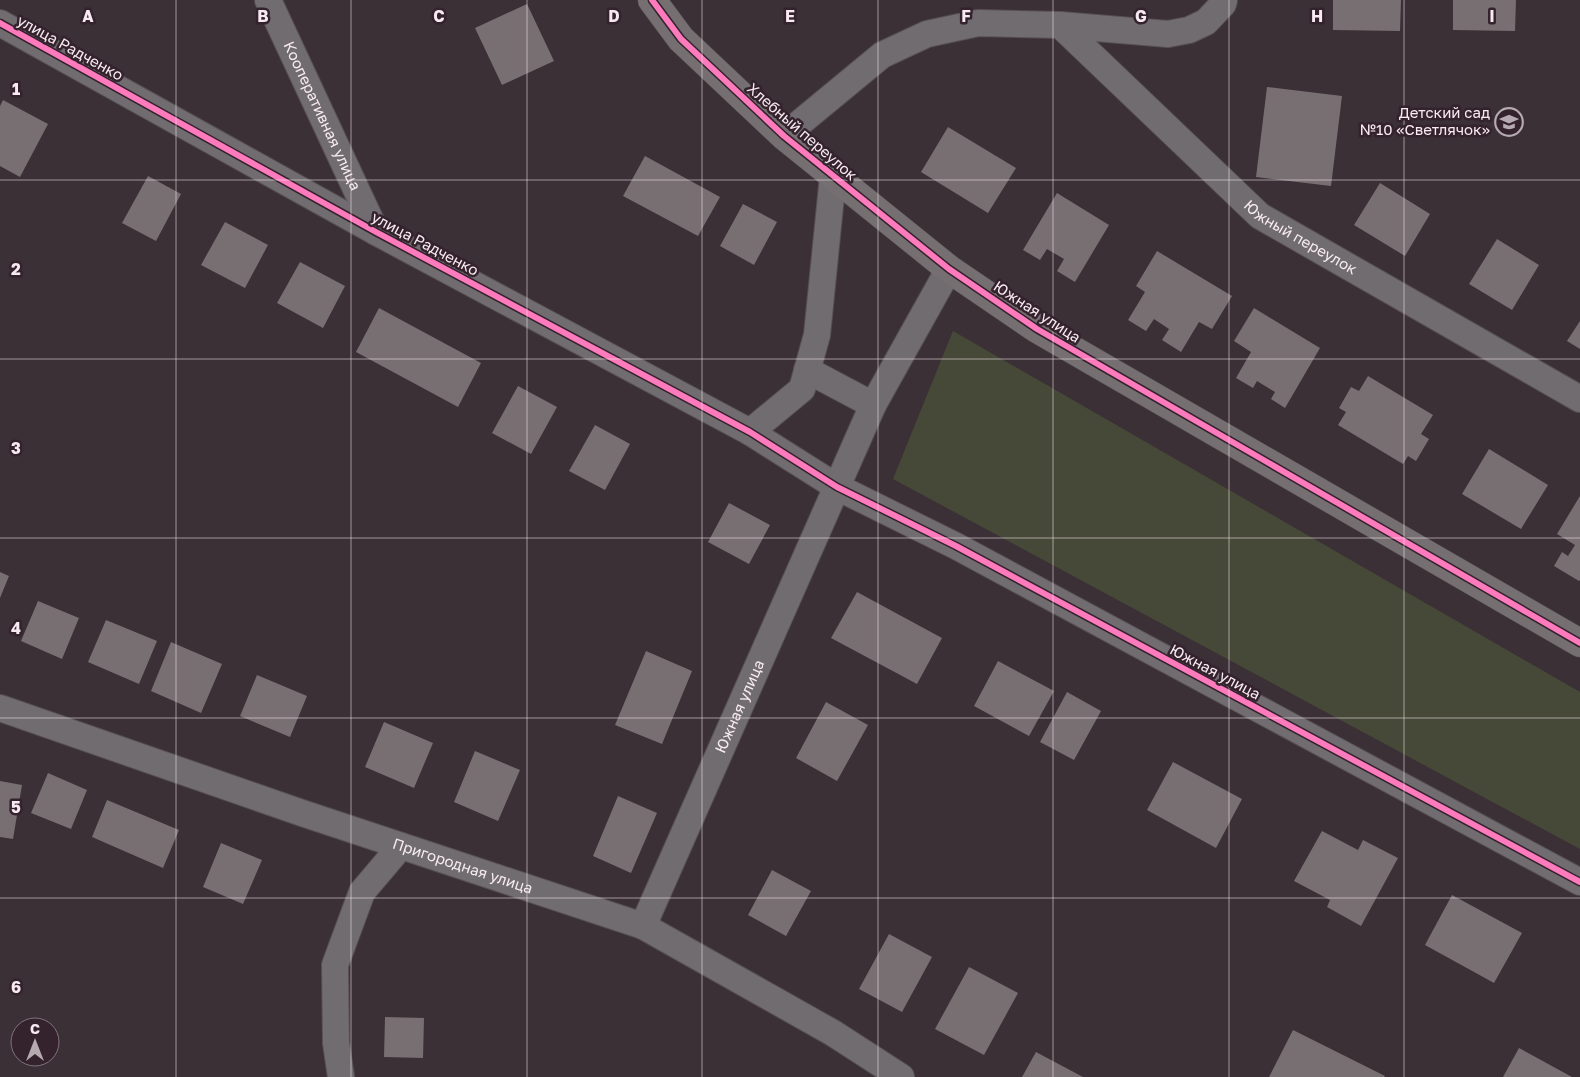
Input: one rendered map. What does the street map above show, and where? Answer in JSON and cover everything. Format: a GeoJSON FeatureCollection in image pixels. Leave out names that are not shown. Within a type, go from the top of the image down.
{"type":"FeatureCollection","features":[{"type":"Feature","properties":{"kind":"street","name":"Кооперативная улица"},"geometry":{"type":"LineString","coordinates":[[268,0],[376,232]]}},
{"type":"Feature","properties":{"kind":"street","name":"Хлебный переулок"},"geometry":{"type":"LineString","coordinates":[[652,0],[681,39],[784,136],[949,269]]}},
{"type":"Feature","properties":{"kind":"street"},"geometry":{"type":"LineString","coordinates":[[784,136],[882,55],[927,34],[978,23],[1060,25],[1168,34],[1189,30],[1206,22],[1223,4],[1224,0]]}},
{"type":"Feature","properties":{"kind":"street","name":"улица Радченко"},"geometry":{"type":"LineString","coordinates":[[0,23],[376,232],[750,432],[837,487]]}},
{"type":"Feature","properties":{"kind":"street","name":"Южный переулок"},"geometry":{"type":"LineString","coordinates":[[1060,25],[1260,216],[1580,399]]}},
{"type":"Feature","properties":{"kind":"street"},"geometry":{"type":"LineString","coordinates":[[750,432],[802,389],[817,335],[833,176]]}},
{"type":"Feature","properties":{"kind":"street","name":"Южная улица"},"geometry":{"type":"LineString","coordinates":[[643,926],[873,405],[949,269],[1037,329],[1580,643]]}},
{"type":"Feature","properties":{"kind":"street"},"geometry":{"type":"LineString","coordinates":[[807,370],[873,405]]}},
{"type":"Feature","properties":{"kind":"street","name":"Южная улица"},"geometry":{"type":"LineString","coordinates":[[837,487],[956,546],[1580,882]]}},
{"type":"Feature","properties":{"kind":"street","name":"Пригородная улица"},"geometry":{"type":"LineString","coordinates":[[0,708],[401,846],[643,926],[833,1033],[901,1077]]}},
{"type":"Feature","properties":{"kind":"street"},"geometry":{"type":"LineString","coordinates":[[341,1077],[336,1043],[335,964],[362,892],[401,846]]}},
{"type":"Feature","properties":{"kind":"green space"},"geometry":{"type":"Polygon","coordinates":[[[953,331],[1580,692],[1580,849],[893,479],[953,331]]]}},
{"type":"Feature","properties":{"kind":"building"},"geometry":{"type":"Polygon","coordinates":[[[1333,0],[1401,0],[1400,31],[1333,30],[1333,0]]]}},
{"type":"Feature","properties":{"kind":"building"},"geometry":{"type":"Polygon","coordinates":[[[1453,0],[1516,0],[1515,31],[1453,30],[1453,0]]]}},
{"type":"Feature","properties":{"kind":"building"},"geometry":{"type":"Polygon","coordinates":[[[527,4],[554,61],[502,85],[475,28],[527,4]]]}},
{"type":"Feature","properties":{"kind":"building"},"geometry":{"type":"Polygon","coordinates":[[[1267,87],[1342,96],[1331,186],[1256,177],[1267,87]]]}},
{"type":"Feature","properties":{"kind":"building"},"geometry":{"type":"Polygon","coordinates":[[[3,100],[48,124],[20,177],[0,166],[0,106],[3,100]]]}},
{"type":"Feature","properties":{"kind":"building"},"geometry":{"type":"Polygon","coordinates":[[[948,127],[1016,168],[988,213],[921,172],[948,127]]]}},
{"type":"Feature","properties":{"kind":"building"},"geometry":{"type":"Polygon","coordinates":[[[645,156],[720,197],[698,236],[623,196],[645,156]]]}},
{"type":"Feature","properties":{"kind":"building"},"geometry":{"type":"Polygon","coordinates":[[[148,176],[181,194],[156,241],[122,223],[148,176]]]}},
{"type":"Feature","properties":{"kind":"building"},"geometry":{"type":"Polygon","coordinates":[[[1380,183],[1430,214],[1405,256],[1354,225],[1380,183]]]}},
{"type":"Feature","properties":{"kind":"building"},"geometry":{"type":"Polygon","coordinates":[[[1057,193],[1109,225],[1075,282],[1057,271],[1064,259],[1047,249],[1040,260],[1023,250],[1057,193]]]}},
{"type":"Feature","properties":{"kind":"building"},"geometry":{"type":"Polygon","coordinates":[[[743,204],[777,222],[754,265],[720,246],[743,204]]]}},
{"type":"Feature","properties":{"kind":"building"},"geometry":{"type":"Polygon","coordinates":[[[225,222],[268,245],[245,288],[201,265],[225,222]]]}},
{"type":"Feature","properties":{"kind":"building"},"geometry":{"type":"Polygon","coordinates":[[[1497,239],[1539,265],[1512,310],[1469,284],[1497,239]]]}},
{"type":"Feature","properties":{"kind":"building"},"geometry":{"type":"Polygon","coordinates":[[[1157,251],[1232,296],[1212,329],[1199,322],[1181,352],[1162,340],[1169,329],[1154,319],[1146,331],[1128,320],[1145,292],[1136,286],[1157,251]]]}},
{"type":"Feature","properties":{"kind":"building"},"geometry":{"type":"Polygon","coordinates":[[[300,262],[345,286],[323,328],[277,303],[300,262]]]}},
{"type":"Feature","properties":{"kind":"building"},"geometry":{"type":"Polygon","coordinates":[[[379,308],[481,363],[458,407],[356,352],[379,308]]]}},
{"type":"Feature","properties":{"kind":"building"},"geometry":{"type":"Polygon","coordinates":[[[1254,308],[1320,348],[1285,408],[1271,399],[1275,392],[1257,381],[1253,388],[1236,378],[1251,352],[1234,341],[1254,308]]]}},
{"type":"Feature","properties":{"kind":"building"},"geometry":{"type":"Polygon","coordinates":[[[1580,321],[1580,349],[1567,341],[1580,321]]]}},
{"type":"Feature","properties":{"kind":"building"},"geometry":{"type":"Polygon","coordinates":[[[1368,376],[1433,415],[1421,434],[1429,439],[1416,461],[1408,456],[1403,464],[1338,425],[1346,412],[1339,408],[1351,387],[1359,391],[1368,376]]]}},
{"type":"Feature","properties":{"kind":"building"},"geometry":{"type":"Polygon","coordinates":[[[518,386],[557,407],[531,454],[492,433],[518,386]]]}},
{"type":"Feature","properties":{"kind":"building"},"geometry":{"type":"Polygon","coordinates":[[[595,425],[630,444],[605,490],[569,471],[595,425]]]}},
{"type":"Feature","properties":{"kind":"building"},"geometry":{"type":"Polygon","coordinates":[[[1489,449],[1548,485],[1521,529],[1462,494],[1489,449]]]}},
{"type":"Feature","properties":{"kind":"building"},"geometry":{"type":"Polygon","coordinates":[[[1580,496],[1579,581],[1554,566],[1562,552],[1568,556],[1575,545],[1557,534],[1580,496]]]}},
{"type":"Feature","properties":{"kind":"building"},"geometry":{"type":"Polygon","coordinates":[[[729,503],[770,525],[749,564],[708,542],[729,503]]]}},
{"type":"Feature","properties":{"kind":"building"},"geometry":{"type":"Polygon","coordinates":[[[0,572],[9,576],[0,598],[0,572]]]}},
{"type":"Feature","properties":{"kind":"building"},"geometry":{"type":"Polygon","coordinates":[[[857,592],[942,638],[917,684],[831,638],[857,592]]]}},
{"type":"Feature","properties":{"kind":"building"},"geometry":{"type":"Polygon","coordinates":[[[38,601],[79,618],[62,659],[21,641],[38,601]]]}},
{"type":"Feature","properties":{"kind":"building"},"geometry":{"type":"Polygon","coordinates":[[[106,620],[157,641],[139,684],[88,662],[106,620]]]}},
{"type":"Feature","properties":{"kind":"building"},"geometry":{"type":"Polygon","coordinates":[[[171,642],[222,664],[201,713],[151,691],[171,642]]]}},
{"type":"Feature","properties":{"kind":"building"},"geometry":{"type":"Polygon","coordinates":[[[646,651],[692,671],[662,744],[615,725],[646,651]]]}},
{"type":"Feature","properties":{"kind":"building"},"geometry":{"type":"Polygon","coordinates":[[[998,661],[1054,691],[1029,736],[974,706],[998,661]]]}},
{"type":"Feature","properties":{"kind":"building"},"geometry":{"type":"Polygon","coordinates":[[[257,675],[307,696],[290,737],[240,716],[257,675]]]}},
{"type":"Feature","properties":{"kind":"building"},"geometry":{"type":"Polygon","coordinates":[[[1067,692],[1101,711],[1074,760],[1040,742],[1067,692]]]}},
{"type":"Feature","properties":{"kind":"building"},"geometry":{"type":"Polygon","coordinates":[[[826,702],[868,725],[837,781],[796,758],[826,702]]]}},
{"type":"Feature","properties":{"kind":"building"},"geometry":{"type":"Polygon","coordinates":[[[384,722],[433,743],[414,788],[365,767],[384,722]]]}},
{"type":"Feature","properties":{"kind":"building"},"geometry":{"type":"Polygon","coordinates":[[[475,751],[520,770],[498,821],[454,802],[475,751]]]}},
{"type":"Feature","properties":{"kind":"building"},"geometry":{"type":"Polygon","coordinates":[[[1173,762],[1242,799],[1216,848],[1147,810],[1173,762]]]}},
{"type":"Feature","properties":{"kind":"building"},"geometry":{"type":"Polygon","coordinates":[[[48,773],[87,790],[71,829],[31,813],[48,773]]]}},
{"type":"Feature","properties":{"kind":"building"},"geometry":{"type":"Polygon","coordinates":[[[0,781],[22,785],[13,839],[0,837],[0,781]]]}},
{"type":"Feature","properties":{"kind":"building"},"geometry":{"type":"Polygon","coordinates":[[[618,796],[657,813],[631,873],[593,856],[618,796]]]}},
{"type":"Feature","properties":{"kind":"building"},"geometry":{"type":"Polygon","coordinates":[[[107,800],[179,830],[163,868],[92,837],[107,800]]]}},
{"type":"Feature","properties":{"kind":"building"},"geometry":{"type":"Polygon","coordinates":[[[1322,831],[1358,850],[1363,840],[1398,858],[1361,926],[1327,907],[1330,900],[1294,881],[1322,831]]]}},
{"type":"Feature","properties":{"kind":"building"},"geometry":{"type":"Polygon","coordinates":[[[221,843],[262,860],[243,904],[203,887],[221,843]]]}},
{"type":"Feature","properties":{"kind":"building"},"geometry":{"type":"Polygon","coordinates":[[[772,870],[811,891],[786,936],[748,915],[772,870]]]}},
{"type":"Feature","properties":{"kind":"building"},"geometry":{"type":"Polygon","coordinates":[[[1452,895],[1522,933],[1494,983],[1425,945],[1452,895]]]}},
{"type":"Feature","properties":{"kind":"building"},"geometry":{"type":"Polygon","coordinates":[[[889,934],[932,957],[902,1012],[859,989],[889,934]]]}},
{"type":"Feature","properties":{"kind":"building"},"geometry":{"type":"Polygon","coordinates":[[[969,967],[1018,993],[984,1055],[935,1029],[969,967]]]}},
{"type":"Feature","properties":{"kind":"building"},"geometry":{"type":"Polygon","coordinates":[[[385,1017],[424,1018],[423,1058],[384,1057],[385,1017]]]}},
{"type":"Feature","properties":{"kind":"building"},"geometry":{"type":"Polygon","coordinates":[[[1293,1030],[1385,1076],[1269,1077],[1293,1030]]]}},
{"type":"Feature","properties":{"kind":"building"},"geometry":{"type":"Polygon","coordinates":[[[1519,1048],[1572,1077],[1503,1077],[1519,1048]]]}},
{"type":"Feature","properties":{"kind":"building"},"geometry":{"type":"Polygon","coordinates":[[[1036,1052],[1083,1077],[1022,1077],[1036,1052]]]}},
{"type":"Feature","properties":{"kind":"cycle path"},"geometry":{"type":"LineString","coordinates":[[652,0],[681,39],[784,136],[949,269],[1037,329],[1580,643]]}},
{"type":"Feature","properties":{"kind":"cycle path"},"geometry":{"type":"LineString","coordinates":[[0,23],[376,232],[750,432],[837,487],[956,546],[1580,882]]}},
{"type":"Feature","properties":{"kind":"place","name":"Детский сад №10 «Светлячок»"},"geometry":{"type":"Point","coordinates":[1509,122]}}]}
